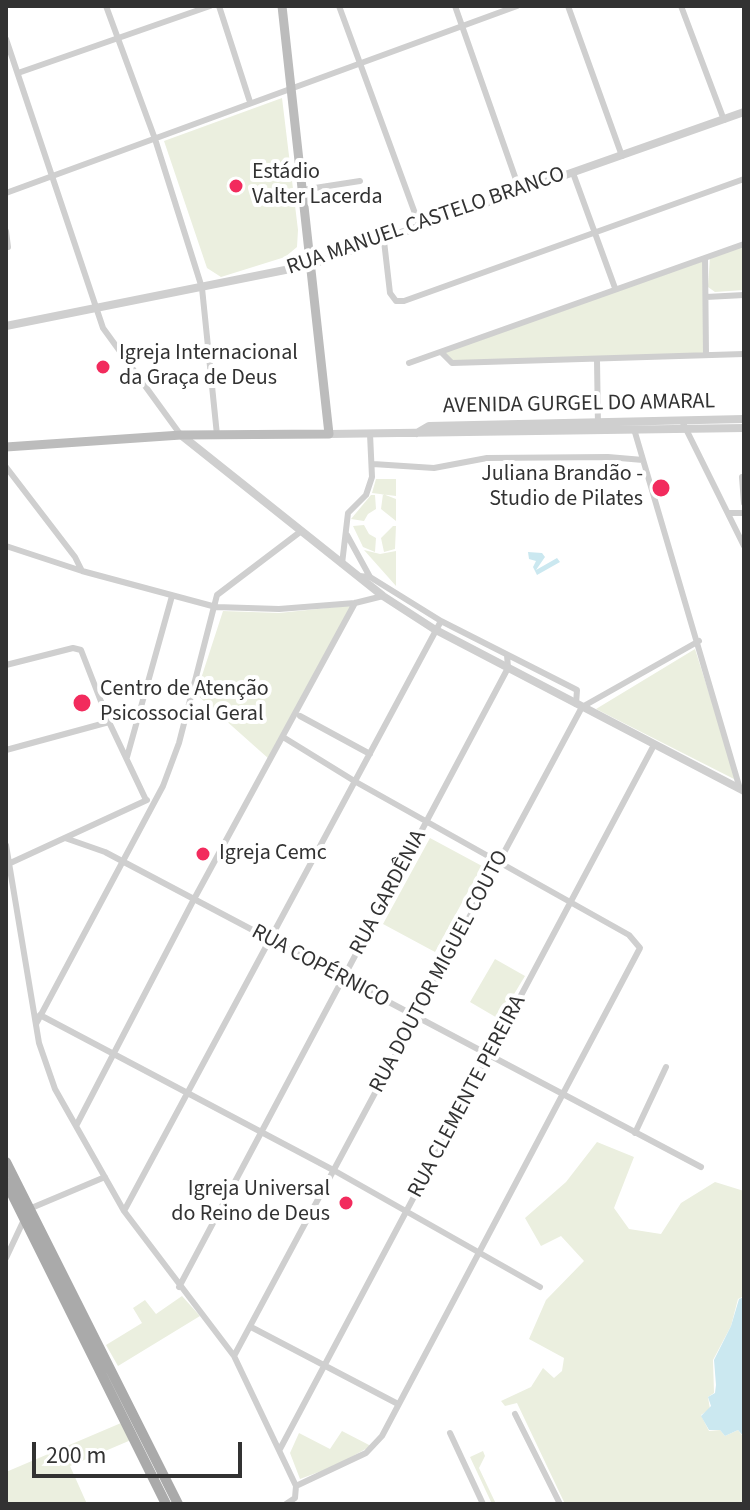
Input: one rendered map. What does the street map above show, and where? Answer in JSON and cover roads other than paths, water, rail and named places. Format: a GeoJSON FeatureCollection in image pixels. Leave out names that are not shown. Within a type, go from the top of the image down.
{"type":"FeatureCollection","features":[{"type":"Feature","properties":{"kind":"main road"},"geometry":{"type":"LineString","coordinates":[[282,6],[329,434]]}},
{"type":"Feature","properties":{"kind":"main road","name":"AVENIDA GURGEL DO AMARAL"},"geometry":{"type":"LineString","coordinates":[[6,447],[181,435],[329,434]]}},
{"type":"Feature","properties":{"kind":"main road"},"geometry":{"type":"LineString","coordinates":[[6,1162],[26,1214]]}},
{"type":"Feature","properties":{"kind":"main road"},"geometry":{"type":"LineString","coordinates":[[6,1182],[26,1214],[178,1504]]}},
{"type":"Feature","properties":{"kind":"main road"},"geometry":{"type":"LineString","coordinates":[[123,1404],[166,1504]]}},
{"type":"Feature","properties":{"kind":"street"},"geometry":{"type":"LineString","coordinates":[[106,6],[155,139],[202,288],[217,435]]}},
{"type":"Feature","properties":{"kind":"street"},"geometry":{"type":"LineString","coordinates":[[18,73],[210,6]]}},
{"type":"Feature","properties":{"kind":"street"},"geometry":{"type":"LineString","coordinates":[[219,6],[250,102]]}},
{"type":"Feature","properties":{"kind":"street"},"geometry":{"type":"LineString","coordinates":[[339,6],[420,227]]}},
{"type":"Feature","properties":{"kind":"street"},"geometry":{"type":"LineString","coordinates":[[455,6],[520,191]]}},
{"type":"Feature","properties":{"kind":"street"},"geometry":{"type":"LineString","coordinates":[[6,193],[517,6]]}},
{"type":"Feature","properties":{"kind":"street"},"geometry":{"type":"LineString","coordinates":[[568,6],[622,156]]}},
{"type":"Feature","properties":{"kind":"street"},"geometry":{"type":"LineString","coordinates":[[681,6],[724,120]]}},
{"type":"Feature","properties":{"kind":"street"},"geometry":{"type":"LineString","coordinates":[[6,39],[103,328],[181,435],[383,596],[441,621],[577,690],[579,705]]}},
{"type":"Feature","properties":{"kind":"street","name":"RUA MANUEL CASTELO BRANCO"},"geometry":{"type":"LineString","coordinates":[[6,326],[310,265],[744,112]]}},
{"type":"Feature","properties":{"kind":"street"},"geometry":{"type":"LineString","coordinates":[[573,173],[615,288]]}},
{"type":"Feature","properties":{"kind":"street"},"geometry":{"type":"LineString","coordinates":[[384,241],[390,293],[396,301],[404,301],[744,179]]}},
{"type":"Feature","properties":{"kind":"street"},"geometry":{"type":"LineString","coordinates":[[302,190],[360,181]]}},
{"type":"Feature","properties":{"kind":"street"},"geometry":{"type":"LineString","coordinates":[[6,231],[8,247]]}},
{"type":"Feature","properties":{"kind":"street"},"geometry":{"type":"LineString","coordinates":[[409,363],[744,244]]}},
{"type":"Feature","properties":{"kind":"street"},"geometry":{"type":"LineString","coordinates":[[705,258],[706,355]]}},
{"type":"Feature","properties":{"kind":"street"},"geometry":{"type":"LineString","coordinates":[[706,297],[744,295]]}},
{"type":"Feature","properties":{"kind":"street"},"geometry":{"type":"LineString","coordinates":[[441,352],[452,363],[744,354]]}},
{"type":"Feature","properties":{"kind":"street"},"geometry":{"type":"LineString","coordinates":[[597,360],[598,426]]}},
{"type":"Feature","properties":{"kind":"street","name":"AVENIDA GURGEL DO AMARAL"},"geometry":{"type":"LineString","coordinates":[[684,425],[744,419]]}},
{"type":"Feature","properties":{"kind":"street"},"geometry":{"type":"LineString","coordinates":[[684,425],[744,546]]}},
{"type":"Feature","properties":{"kind":"street","name":"AVENIDA GURGEL DO AMARAL"},"geometry":{"type":"LineString","coordinates":[[329,434],[416,433],[429,426],[684,425],[744,428]]}},
{"type":"Feature","properties":{"kind":"street"},"geometry":{"type":"LineString","coordinates":[[633,426],[742,790]]}},
{"type":"Feature","properties":{"kind":"street"},"geometry":{"type":"LineString","coordinates":[[342,564],[348,513],[369,489],[373,464],[370,434]]}},
{"type":"Feature","properties":{"kind":"street"},"geometry":{"type":"LineString","coordinates":[[373,464],[434,468],[487,458],[608,457],[643,460]]}},
{"type":"Feature","properties":{"kind":"street"},"geometry":{"type":"LineString","coordinates":[[6,467],[75,557],[82,571]]}},
{"type":"Feature","properties":{"kind":"street"},"geometry":{"type":"LineString","coordinates":[[742,477],[744,503]]}},
{"type":"Feature","properties":{"kind":"street"},"geometry":{"type":"LineString","coordinates":[[728,513],[744,513]]}},
{"type":"Feature","properties":{"kind":"street"},"geometry":{"type":"LineString","coordinates":[[36,1024],[122,862],[179,743],[217,595],[300,532]]}},
{"type":"Feature","properties":{"kind":"street"},"geometry":{"type":"LineString","coordinates":[[346,534],[370,577],[434,629],[742,790]]}},
{"type":"Feature","properties":{"kind":"street"},"geometry":{"type":"LineString","coordinates":[[6,546],[82,571],[216,607],[279,609],[355,603],[383,596]]}},
{"type":"Feature","properties":{"kind":"street"},"geometry":{"type":"LineString","coordinates":[[356,575],[370,577]]}},
{"type":"Feature","properties":{"kind":"street"},"geometry":{"type":"LineString","coordinates":[[127,757],[172,596]]}},
{"type":"Feature","properties":{"kind":"street"},"geometry":{"type":"LineString","coordinates":[[76,1126],[193,901],[355,603]]}},
{"type":"Feature","properties":{"kind":"street"},"geometry":{"type":"LineString","coordinates":[[124,1211],[441,621]]}},
{"type":"Feature","properties":{"kind":"street"},"geometry":{"type":"LineString","coordinates":[[476,639],[479,652]]}},
{"type":"Feature","properties":{"kind":"street"},"geometry":{"type":"LineString","coordinates":[[579,705],[699,641]]}},
{"type":"Feature","properties":{"kind":"street"},"geometry":{"type":"LineString","coordinates":[[6,665],[77,648],[85,657],[109,722],[150,802]]}},
{"type":"Feature","properties":{"kind":"street"},"geometry":{"type":"LineString","coordinates":[[507,655],[508,668]]}},
{"type":"Feature","properties":{"kind":"street","name":"RUA GARDÊNIA"},"geometry":{"type":"LineString","coordinates":[[179,1287],[508,668]]}},
{"type":"Feature","properties":{"kind":"street","name":"RUA DOUTOR MIGUEL COUTO"},"geometry":{"type":"LineString","coordinates":[[234,1356],[500,862],[579,705]]}},
{"type":"Feature","properties":{"kind":"street"},"geometry":{"type":"LineString","coordinates":[[300,716],[370,754]]}},
{"type":"Feature","properties":{"kind":"street"},"geometry":{"type":"LineString","coordinates":[[6,750],[109,722]]}},
{"type":"Feature","properties":{"kind":"street"},"geometry":{"type":"LineString","coordinates":[[283,737],[356,782],[633,938],[640,950],[382,1436],[366,1453],[296,1486]]}},
{"type":"Feature","properties":{"kind":"street","name":"RUA CLEMENTE PEREIRA"},"geometry":{"type":"LineString","coordinates":[[280,1449],[654,745]]}},
{"type":"Feature","properties":{"kind":"street"},"geometry":{"type":"LineString","coordinates":[[8,864],[150,802]]}},
{"type":"Feature","properties":{"kind":"street","name":"RUA COPÉRNICO"},"geometry":{"type":"LineString","coordinates":[[65,838],[95,847],[489,1058],[701,1167]]}},
{"type":"Feature","properties":{"kind":"street"},"geometry":{"type":"LineString","coordinates":[[6,845],[44,1064],[124,1211],[234,1356],[296,1486],[295,1498],[286,1504]]}},
{"type":"Feature","properties":{"kind":"street"},"geometry":{"type":"LineString","coordinates":[[40,1015],[335,1171],[540,1287]]}},
{"type":"Feature","properties":{"kind":"street"},"geometry":{"type":"LineString","coordinates":[[635,1133],[666,1067]]}},
{"type":"Feature","properties":{"kind":"street"},"geometry":{"type":"LineString","coordinates":[[6,1258],[26,1214],[105,1177]]}},
{"type":"Feature","properties":{"kind":"street"},"geometry":{"type":"LineString","coordinates":[[251,1327],[398,1404]]}},
{"type":"Feature","properties":{"kind":"street"},"geometry":{"type":"LineString","coordinates":[[515,1414],[560,1504]]}},
{"type":"Feature","properties":{"kind":"street"},"geometry":{"type":"LineString","coordinates":[[450,1433],[483,1504]]}},
{"type":"Feature","properties":{"kind":"water"},"geometry":{"type":"Polygon","coordinates":[[[528,552],[542,553],[545,557],[536,570],[557,558],[560,562],[537,575],[533,567],[536,561],[529,559],[528,552]]]}},
{"type":"Feature","properties":{"kind":"water"},"geometry":{"type":"Polygon","coordinates":[[[744,1297],[744,1437],[738,1430],[725,1436],[720,1430],[709,1430],[701,1416],[711,1406],[708,1397],[715,1393],[714,1360],[731,1326],[739,1299],[744,1297]]]}},
{"type":"Feature","properties":{"kind":"place","name":"Estádio Valter Lacerda"},"geometry":{"type":"Point","coordinates":[236,186]}},
{"type":"Feature","properties":{"kind":"place","name":"Igreja Internacional da Graça de Deus"},"geometry":{"type":"Point","coordinates":[103,367]}},
{"type":"Feature","properties":{"kind":"place","name":"Juliana Brandão - Studio de Pilates"},"geometry":{"type":"Point","coordinates":[661,488]}},
{"type":"Feature","properties":{"kind":"place","name":"Centro de Atenção Psicossocial Geral"},"geometry":{"type":"Point","coordinates":[82,703]}},
{"type":"Feature","properties":{"kind":"place","name":"Igreja Cemc"},"geometry":{"type":"Point","coordinates":[203,854]}},
{"type":"Feature","properties":{"kind":"place","name":"Igreja Universal do Reino de Deus"},"geometry":{"type":"Point","coordinates":[346,1203]}}]}
